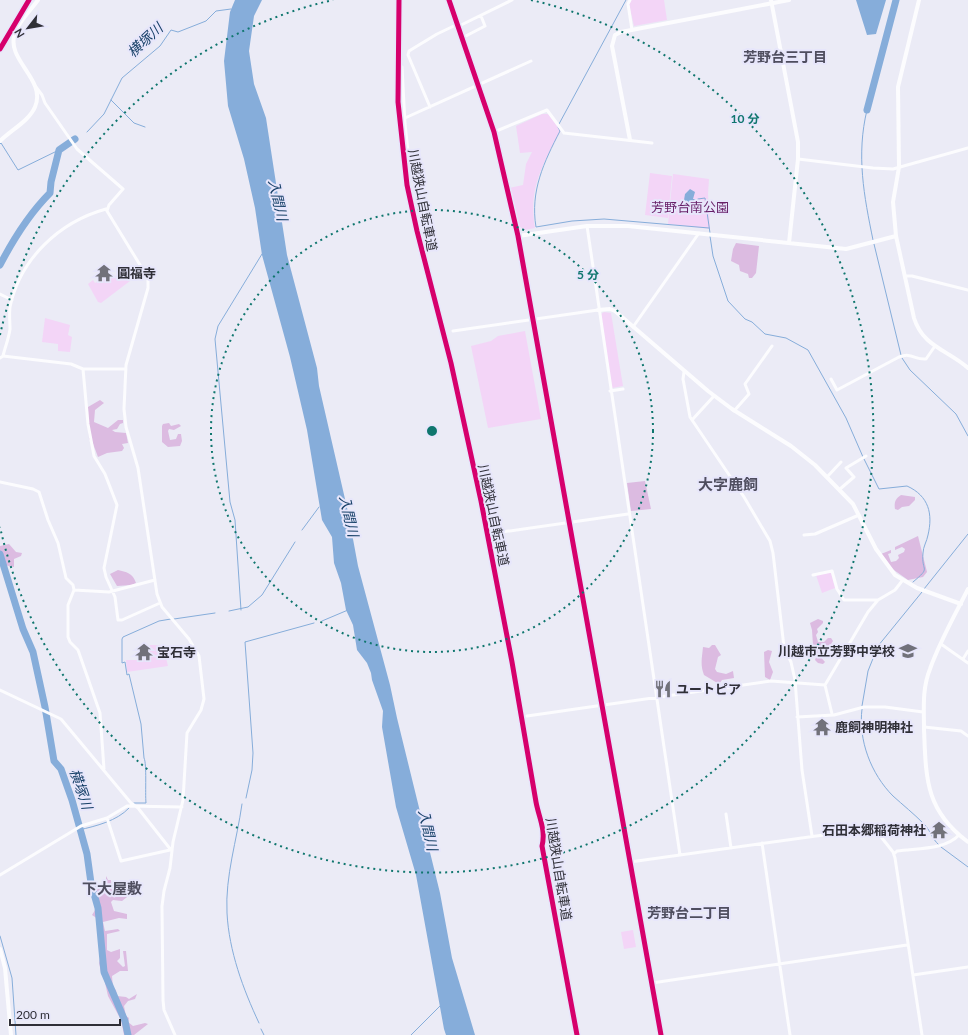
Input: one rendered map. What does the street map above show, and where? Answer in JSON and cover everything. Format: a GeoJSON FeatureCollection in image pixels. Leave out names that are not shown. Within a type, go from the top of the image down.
{"type":"FeatureCollection","features":[{"type":"Feature","properties":{"kind":"street"},"geometry":{"type":"LineString","coordinates":[[38,0],[19,25],[14,39],[16,53],[36,88],[43,97],[45,103],[74,145],[123,189],[106,209],[73,222],[59,230],[29,261],[12,300],[9,313],[10,328],[1,357],[71,364],[83,369],[126,369]]}},
{"type":"Feature","properties":{"kind":"street"},"geometry":{"type":"LineString","coordinates":[[449,0],[494,132],[518,236],[661,1035]]}},
{"type":"Feature","properties":{"kind":"street"},"geometry":{"type":"LineString","coordinates":[[430,107],[408,55],[409,51],[437,34],[481,16],[512,0]]}},
{"type":"Feature","properties":{"kind":"street"},"geometry":{"type":"LineString","coordinates":[[630,0],[628,4],[632,30]]}},
{"type":"Feature","properties":{"kind":"street"},"geometry":{"type":"LineString","coordinates":[[630,140],[612,40],[618,34],[771,2],[789,0]]}},
{"type":"Feature","properties":{"kind":"street"},"geometry":{"type":"LineString","coordinates":[[919,0],[898,87],[899,167],[894,202],[896,236],[916,325],[923,337],[968,368]]}},
{"type":"Feature","properties":{"kind":"street"},"geometry":{"type":"LineString","coordinates":[[771,2],[796,131],[798,159],[789,243]]}},
{"type":"Feature","properties":{"kind":"street"},"geometry":{"type":"LineString","coordinates":[[462,38],[485,26],[481,16]]}},
{"type":"Feature","properties":{"kind":"street"},"geometry":{"type":"LineString","coordinates":[[405,118],[530,61]]}},
{"type":"Feature","properties":{"kind":"street"},"geometry":{"type":"LineString","coordinates":[[402,67],[409,161],[412,163]]}},
{"type":"Feature","properties":{"kind":"street"},"geometry":{"type":"LineString","coordinates":[[0,141],[30,114],[35,107],[38,98],[36,88]]}},
{"type":"Feature","properties":{"kind":"street"},"geometry":{"type":"LineString","coordinates":[[38,98],[43,97]]}},
{"type":"Feature","properties":{"kind":"street"},"geometry":{"type":"LineString","coordinates":[[494,132],[547,110],[564,133],[652,143]]}},
{"type":"Feature","properties":{"kind":"street"},"geometry":{"type":"LineString","coordinates":[[798,159],[873,168],[899,167],[968,148]]}},
{"type":"Feature","properties":{"kind":"street"},"geometry":{"type":"LineString","coordinates":[[106,209],[108,215],[145,273],[148,283],[126,369],[124,403],[126,427],[138,468],[155,580],[160,603],[166,614],[189,639],[199,656],[204,699],[201,710],[187,733],[182,807],[170,850],[170,868],[162,906],[164,1010],[175,1035]]}},
{"type":"Feature","properties":{"kind":"street"},"geometry":{"type":"LineString","coordinates":[[518,236],[587,226],[628,226],[846,249],[870,244],[896,236]]}},
{"type":"Feature","properties":{"kind":"street"},"geometry":{"type":"LineString","coordinates":[[587,226],[628,514],[680,855]]}},
{"type":"Feature","properties":{"kind":"street"},"geometry":{"type":"LineString","coordinates":[[633,327],[699,233]]}},
{"type":"Feature","properties":{"kind":"street"},"geometry":{"type":"LineString","coordinates":[[905,276],[912,276],[968,290]]}},
{"type":"Feature","properties":{"kind":"street"},"geometry":{"type":"LineString","coordinates":[[0,294],[12,300]]}},
{"type":"Feature","properties":{"kind":"street"},"geometry":{"type":"LineString","coordinates":[[453,331],[598,310],[610,309],[615,311],[684,372],[714,396],[734,411],[796,449],[840,489],[853,504],[886,564],[902,580],[927,592],[960,604]]}},
{"type":"Feature","properties":{"kind":"street"},"geometry":{"type":"LineString","coordinates":[[734,411],[750,394],[745,384],[772,346]]}},
{"type":"Feature","properties":{"kind":"street"},"geometry":{"type":"LineString","coordinates":[[830,380],[836,390],[904,355],[926,358],[935,346]]}},
{"type":"Feature","properties":{"kind":"street"},"geometry":{"type":"LineString","coordinates":[[83,369],[88,424],[94,456],[105,474],[117,505],[104,568],[106,577],[114,591],[119,621],[160,603]]}},
{"type":"Feature","properties":{"kind":"street"},"geometry":{"type":"LineString","coordinates":[[684,372],[683,379],[688,410],[692,420],[744,497],[770,541],[773,553],[784,646],[793,670],[795,683],[802,770],[812,836]]}},
{"type":"Feature","properties":{"kind":"street"},"geometry":{"type":"LineString","coordinates":[[610,390],[623,389]]}},
{"type":"Feature","properties":{"kind":"street"},"geometry":{"type":"LineString","coordinates":[[692,420],[714,396]]}},
{"type":"Feature","properties":{"kind":"street"},"geometry":{"type":"LineString","coordinates":[[840,489],[854,477],[846,468],[866,456]]}},
{"type":"Feature","properties":{"kind":"street"},"geometry":{"type":"LineString","coordinates":[[827,477],[841,462]]}},
{"type":"Feature","properties":{"kind":"street"},"geometry":{"type":"LineString","coordinates":[[0,482],[33,489],[39,492],[48,520],[58,543],[66,578],[73,585],[74,590],[68,605],[68,637],[70,642],[78,650],[100,712],[104,769]]}},
{"type":"Feature","properties":{"kind":"street"},"geometry":{"type":"LineString","coordinates":[[495,533],[628,514]]}},
{"type":"Feature","properties":{"kind":"street"},"geometry":{"type":"LineString","coordinates":[[804,535],[815,534],[859,515]]}},
{"type":"Feature","properties":{"kind":"street"},"geometry":{"type":"LineString","coordinates":[[813,575],[832,570],[837,589],[844,600],[878,600],[891,594],[902,580]]}},
{"type":"Feature","properties":{"kind":"street"},"geometry":{"type":"LineString","coordinates":[[74,590],[99,592],[114,591],[155,580]]}},
{"type":"Feature","properties":{"kind":"street"},"geometry":{"type":"LineString","coordinates":[[968,589],[941,644],[927,679],[923,701],[926,776],[930,791],[944,820],[968,842]]}},
{"type":"Feature","properties":{"kind":"street"},"geometry":{"type":"LineString","coordinates":[[832,714],[825,685],[862,621],[878,600]]}},
{"type":"Feature","properties":{"kind":"street"},"geometry":{"type":"LineString","coordinates":[[941,644],[963,658],[968,663]]}},
{"type":"Feature","properties":{"kind":"street"},"geometry":{"type":"LineString","coordinates":[[963,658],[968,651]]}},
{"type":"Feature","properties":{"kind":"street"},"geometry":{"type":"LineString","coordinates":[[527,716],[771,681],[825,685]]}},
{"type":"Feature","properties":{"kind":"street"},"geometry":{"type":"LineString","coordinates":[[0,690],[61,719],[135,805],[170,850]]}},
{"type":"Feature","properties":{"kind":"street"},"geometry":{"type":"LineString","coordinates":[[797,717],[836,714],[854,708],[874,707],[923,712]]}},
{"type":"Feature","properties":{"kind":"street"},"geometry":{"type":"LineString","coordinates":[[924,727],[961,731],[968,736]]}},
{"type":"Feature","properties":{"kind":"street"},"geometry":{"type":"LineString","coordinates":[[0,874],[81,826],[107,818],[127,806],[182,807]]}},
{"type":"Feature","properties":{"kind":"street"},"geometry":{"type":"LineString","coordinates":[[726,814],[731,848]]}},
{"type":"Feature","properties":{"kind":"street"},"geometry":{"type":"LineString","coordinates":[[107,818],[121,861],[170,850]]}},
{"type":"Feature","properties":{"kind":"street"},"geometry":{"type":"LineString","coordinates":[[630,862],[874,828],[894,854],[922,1035]]}},
{"type":"Feature","properties":{"kind":"street"},"geometry":{"type":"LineString","coordinates":[[894,854],[897,851],[936,847],[952,841],[959,835]]}},
{"type":"Feature","properties":{"kind":"street"},"geometry":{"type":"LineString","coordinates":[[762,843],[790,1035]]}},
{"type":"Feature","properties":{"kind":"street"},"geometry":{"type":"LineString","coordinates":[[652,983],[907,945]]}},
{"type":"Feature","properties":{"kind":"street"},"geometry":{"type":"LineString","coordinates":[[0,949],[6,968],[11,1035]]}},
{"type":"Feature","properties":{"kind":"street"},"geometry":{"type":"LineString","coordinates":[[913,975],[968,966]]}},
{"type":"Feature","properties":{"kind":"green space"},"geometry":{"type":"Polygon","coordinates":[[[631,0],[664,0],[667,20],[634,26],[629,4],[631,0]]]}},
{"type":"Feature","properties":{"kind":"green space"},"geometry":{"type":"Polygon","coordinates":[[[542,114],[548,114],[561,130],[543,165],[535,188],[533,214],[535,228],[524,230],[518,225],[509,188],[523,185],[526,164],[532,152],[520,153],[516,126],[542,114]]]}},
{"type":"Feature","properties":{"kind":"green space"},"geometry":{"type":"Polygon","coordinates":[[[650,173],[672,176],[668,218],[645,215],[650,173]]]}},
{"type":"Feature","properties":{"kind":"green space","name":"芳野台南公園"},"geometry":{"type":"Polygon","coordinates":[[[673,174],[709,179],[708,194],[710,229],[668,224],[673,174]]]}},
{"type":"Feature","properties":{"kind":"green space"},"geometry":{"type":"Polygon","coordinates":[[[117,275],[119,279],[126,275],[130,281],[101,303],[98,302],[88,284],[93,280],[95,283],[104,278],[106,281],[117,275]]]}},
{"type":"Feature","properties":{"kind":"green space"},"geometry":{"type":"Polygon","coordinates":[[[604,312],[611,313],[623,386],[612,388],[601,314],[604,312]]]}},
{"type":"Feature","properties":{"kind":"green space"},"geometry":{"type":"Polygon","coordinates":[[[45,318],[70,325],[68,335],[72,337],[70,352],[58,351],[58,344],[42,342],[45,318]]]}},
{"type":"Feature","properties":{"kind":"green space"},"geometry":{"type":"Polygon","coordinates":[[[525,331],[541,419],[488,428],[471,346],[491,341],[498,336],[525,331]]]}},
{"type":"Feature","properties":{"kind":"green space"},"geometry":{"type":"Polygon","coordinates":[[[831,572],[835,588],[822,593],[816,575],[831,572]]]}},
{"type":"Feature","properties":{"kind":"green space"},"geometry":{"type":"Polygon","coordinates":[[[150,645],[163,645],[168,666],[127,672],[126,660],[149,660],[150,645]]]}},
{"type":"Feature","properties":{"kind":"green space"},"geometry":{"type":"Polygon","coordinates":[[[633,930],[636,947],[624,949],[621,932],[633,930]]]}},
{"type":"Feature","properties":{"kind":"shaded area"},"geometry":{"type":"Polygon","coordinates":[[[736,243],[759,246],[756,273],[752,278],[749,278],[748,274],[740,271],[739,265],[731,261],[733,249],[736,243]]]}},
{"type":"Feature","properties":{"kind":"shaded area"},"geometry":{"type":"Polygon","coordinates":[[[100,400],[104,403],[95,410],[94,422],[108,428],[118,420],[123,420],[123,423],[120,424],[117,429],[112,430],[115,432],[126,433],[128,443],[122,444],[124,448],[122,451],[107,453],[98,457],[92,441],[89,439],[88,407],[100,400]]]}},
{"type":"Feature","properties":{"kind":"shaded area"},"geometry":{"type":"Polygon","coordinates":[[[169,423],[171,426],[179,424],[181,426],[174,430],[169,429],[168,431],[170,440],[176,439],[178,434],[181,434],[182,441],[180,446],[168,447],[162,442],[162,426],[163,424],[169,423]]]}},
{"type":"Feature","properties":{"kind":"shaded area"},"geometry":{"type":"Polygon","coordinates":[[[645,481],[651,509],[631,511],[627,483],[645,481]]]}},
{"type":"Feature","properties":{"kind":"shaded area"},"geometry":{"type":"Polygon","coordinates":[[[901,495],[915,497],[915,500],[909,506],[902,507],[898,510],[895,509],[895,503],[897,498],[901,495]]]}},
{"type":"Feature","properties":{"kind":"shaded area"},"geometry":{"type":"Polygon","coordinates":[[[918,536],[927,572],[923,577],[908,580],[891,568],[881,554],[891,550],[891,553],[888,554],[891,562],[896,561],[899,558],[898,555],[904,552],[905,549],[902,547],[895,550],[895,547],[918,536]]]}},
{"type":"Feature","properties":{"kind":"shaded area"},"geometry":{"type":"Polygon","coordinates":[[[9,544],[16,552],[22,553],[21,556],[14,559],[14,567],[4,565],[0,556],[0,546],[9,544]]]}},
{"type":"Feature","properties":{"kind":"shaded area"},"geometry":{"type":"Polygon","coordinates":[[[118,570],[131,575],[136,583],[132,585],[117,586],[110,574],[118,570]]]}},
{"type":"Feature","properties":{"kind":"shaded area"},"geometry":{"type":"Polygon","coordinates":[[[818,619],[823,621],[823,623],[817,629],[818,632],[816,635],[818,642],[824,642],[828,638],[831,638],[833,641],[829,647],[819,646],[818,654],[825,662],[823,664],[818,663],[815,660],[817,654],[814,653],[816,648],[813,645],[810,623],[818,619]]]}},
{"type":"Feature","properties":{"kind":"shaded area"},"geometry":{"type":"Polygon","coordinates":[[[712,645],[715,645],[721,655],[718,657],[715,669],[717,672],[726,674],[733,671],[734,678],[722,680],[719,684],[704,675],[702,665],[703,647],[709,648],[712,645]]]}},
{"type":"Feature","properties":{"kind":"shaded area"},"geometry":{"type":"Polygon","coordinates":[[[768,650],[772,651],[769,662],[773,672],[770,680],[765,677],[764,652],[768,650]]]}},
{"type":"Feature","properties":{"kind":"shaded area"},"geometry":{"type":"Polygon","coordinates":[[[106,876],[108,880],[111,880],[112,891],[121,892],[128,885],[132,890],[131,894],[122,901],[113,900],[111,902],[114,911],[127,914],[127,919],[119,918],[103,922],[105,931],[118,929],[120,931],[107,934],[107,950],[111,952],[120,949],[120,958],[117,961],[123,967],[125,966],[123,951],[126,951],[128,971],[120,971],[112,976],[113,988],[116,990],[117,996],[126,997],[129,999],[137,994],[135,999],[128,1001],[124,1006],[126,1016],[129,1018],[128,1022],[133,1026],[145,1023],[148,1024],[134,1035],[124,1035],[121,1020],[108,996],[99,963],[101,955],[102,932],[98,919],[92,915],[97,907],[94,896],[97,893],[94,882],[99,884],[103,890],[106,888],[106,876]]]}},
{"type":"Feature","properties":{"kind":"water","name":"入間川"},"geometry":{"type":"Polygon","coordinates":[[[235,0],[262,0],[254,16],[249,51],[254,84],[266,118],[287,255],[317,368],[319,386],[348,512],[358,566],[390,685],[440,893],[452,958],[475,1035],[446,1035],[444,1029],[416,875],[396,807],[382,727],[383,711],[367,663],[357,650],[353,625],[346,610],[341,583],[334,563],[332,537],[322,520],[307,430],[290,357],[262,255],[255,208],[244,159],[228,106],[224,61],[230,12],[235,0]]]}},
{"type":"Feature","properties":{"kind":"water"},"geometry":{"type":"Polygon","coordinates":[[[856,0],[886,0],[876,34],[867,35],[856,0]]]}},
{"type":"Feature","properties":{"kind":"water"},"geometry":{"type":"Polygon","coordinates":[[[690,189],[695,192],[693,199],[698,199],[695,206],[688,205],[684,200],[685,194],[690,189]]]}},
{"type":"Feature","properties":{"kind":"waterway"},"geometry":{"type":"LineString","coordinates":[[559,124],[626,0]]}},
{"type":"Feature","properties":{"kind":"waterway"},"geometry":{"type":"LineString","coordinates":[[867,110],[896,0]]}},
{"type":"Feature","properties":{"kind":"waterway","name":"横塚川"},"geometry":{"type":"LineString","coordinates":[[87,132],[104,114],[122,78],[160,46],[171,30],[178,32],[206,21],[216,11],[231,9]]}},
{"type":"Feature","properties":{"kind":"waterway"},"geometry":{"type":"LineString","coordinates":[[111,100],[134,123],[145,127]]}},
{"type":"Feature","properties":{"kind":"waterway"},"geometry":{"type":"LineString","coordinates":[[867,110],[862,143],[862,175],[873,240]]}},
{"type":"Feature","properties":{"kind":"waterway"},"geometry":{"type":"LineString","coordinates":[[558,127],[560,131],[544,166],[537,189],[535,201],[536,227],[572,221],[604,219],[709,228]]}},
{"type":"Feature","properties":{"kind":"waterway","name":"横塚川"},"geometry":{"type":"LineString","coordinates":[[0,265],[22,227],[35,209],[50,193],[51,182],[59,150],[75,139]]}},
{"type":"Feature","properties":{"kind":"waterway"},"geometry":{"type":"LineString","coordinates":[[0,144],[1,143],[18,170],[59,150]]}},
{"type":"Feature","properties":{"kind":"waterway"},"geometry":{"type":"LineString","coordinates":[[698,199],[705,198],[710,233]]}},
{"type":"Feature","properties":{"kind":"waterway"},"geometry":{"type":"LineString","coordinates":[[710,236],[713,256],[728,301],[745,319],[752,322],[765,334],[786,338],[808,350],[846,418],[863,457]]}},
{"type":"Feature","properties":{"kind":"waterway"},"geometry":{"type":"LineString","coordinates":[[874,244],[901,355]]}},
{"type":"Feature","properties":{"kind":"waterway"},"geometry":{"type":"LineString","coordinates":[[241,610],[235,520],[230,502],[215,339],[218,326],[262,254]]}},
{"type":"Feature","properties":{"kind":"waterway"},"geometry":{"type":"LineString","coordinates":[[902,358],[910,370],[956,414],[968,436]]}},
{"type":"Feature","properties":{"kind":"waterway"},"geometry":{"type":"LineString","coordinates":[[864,459],[879,489],[907,486],[920,495],[928,506],[930,520],[928,535],[923,551],[924,571],[913,582]]}},
{"type":"Feature","properties":{"kind":"waterway"},"geometry":{"type":"LineString","coordinates":[[302,530],[319,507]]}},
{"type":"Feature","properties":{"kind":"waterway"},"geometry":{"type":"LineString","coordinates":[[924,589],[968,534]]}},
{"type":"Feature","properties":{"kind":"waterway"},"geometry":{"type":"LineString","coordinates":[[229,611],[248,607],[262,595],[295,542]]}},
{"type":"Feature","properties":{"kind":"waterway","name":"横塚川"},"geometry":{"type":"LineString","coordinates":[[0,554],[23,629],[33,652],[45,707],[54,761],[61,769],[72,800],[87,854],[91,883],[98,908],[104,972],[125,1021],[128,1035]]}},
{"type":"Feature","properties":{"kind":"waterway"},"geometry":{"type":"LineString","coordinates":[[862,706],[868,671],[878,646],[922,592]]}},
{"type":"Feature","properties":{"kind":"waterway"},"geometry":{"type":"LineString","coordinates":[[322,621],[348,610]]}},
{"type":"Feature","properties":{"kind":"waterway"},"geometry":{"type":"LineString","coordinates":[[174,619],[215,613]]}},
{"type":"Feature","properties":{"kind":"waterway"},"geometry":{"type":"LineString","coordinates":[[134,803],[146,803],[145,761],[141,724],[129,674],[127,675],[125,662],[122,663],[122,639],[123,637],[159,621],[171,619]]}},
{"type":"Feature","properties":{"kind":"waterway"},"geometry":{"type":"LineString","coordinates":[[246,798],[252,770],[253,753],[245,642],[314,623]]}},
{"type":"Feature","properties":{"kind":"waterway"},"geometry":{"type":"LineString","coordinates":[[862,709],[862,733],[872,767],[885,787],[925,825],[939,845]]}},
{"type":"Feature","properties":{"kind":"waterway"},"geometry":{"type":"LineString","coordinates":[[242,804],[228,885],[228,927],[238,970],[259,1023]]}},
{"type":"Feature","properties":{"kind":"waterway"},"geometry":{"type":"LineString","coordinates":[[79,830],[112,820],[124,813],[129,808]]}},
{"type":"Feature","properties":{"kind":"waterway"},"geometry":{"type":"LineString","coordinates":[[941,847],[968,867]]}},
{"type":"Feature","properties":{"kind":"waterway"},"geometry":{"type":"LineString","coordinates":[[0,936],[12,978],[16,1035]]}},
{"type":"Feature","properties":{"kind":"waterway"},"geometry":{"type":"LineString","coordinates":[[411,1035],[440,1006]]}},
{"type":"Feature","properties":{"kind":"waterway"},"geometry":{"type":"LineString","coordinates":[[261,1029],[264,1035]]}},
{"type":"Feature","properties":{"kind":"cycle path"},"geometry":{"type":"LineString","coordinates":[[0,49],[29,0]]}},
{"type":"Feature","properties":{"kind":"cycle path","name":"川越狭山自転車道"},"geometry":{"type":"LineString","coordinates":[[399,0],[398,102],[407,185],[417,231],[451,363],[481,501],[512,662],[536,802],[543,829],[542,846],[577,1035]]}},
{"type":"Feature","properties":{"kind":"cycle path"},"geometry":{"type":"LineString","coordinates":[[449,0],[494,132],[518,236],[661,1035]]}},
{"type":"Feature","properties":{"kind":"place","name":"圓福寺"},"geometry":{"type":"Point","coordinates":[104,273]}},
{"type":"Feature","properties":{"kind":"place","name":"川越市立芳野中学校"},"geometry":{"type":"Point","coordinates":[908,651]}},
{"type":"Feature","properties":{"kind":"place","name":"宝石寺"},"geometry":{"type":"Point","coordinates":[144,652]}},
{"type":"Feature","properties":{"kind":"place","name":"ユートピア"},"geometry":{"type":"Point","coordinates":[663,689]}},
{"type":"Feature","properties":{"kind":"place","name":"鹿飼神明神社"},"geometry":{"type":"Point","coordinates":[822,727]}},
{"type":"Feature","properties":{"kind":"place","name":"石田本郷稲荷神社"},"geometry":{"type":"Point","coordinates":[939,830]}},
{"type":"Feature","properties":{"kind":"district","name":"芳野台三丁目"},"geometry":{"type":"Point","coordinates":[785,57]}},
{"type":"Feature","properties":{"kind":"district","name":"大字鹿飼"},"geometry":{"type":"Point","coordinates":[728,485]}},
{"type":"Feature","properties":{"kind":"district","name":"下大屋敷"},"geometry":{"type":"Point","coordinates":[112,889]}},
{"type":"Feature","properties":{"kind":"district","name":"芳野台二丁目"},"geometry":{"type":"Point","coordinates":[689,913]}}]}
